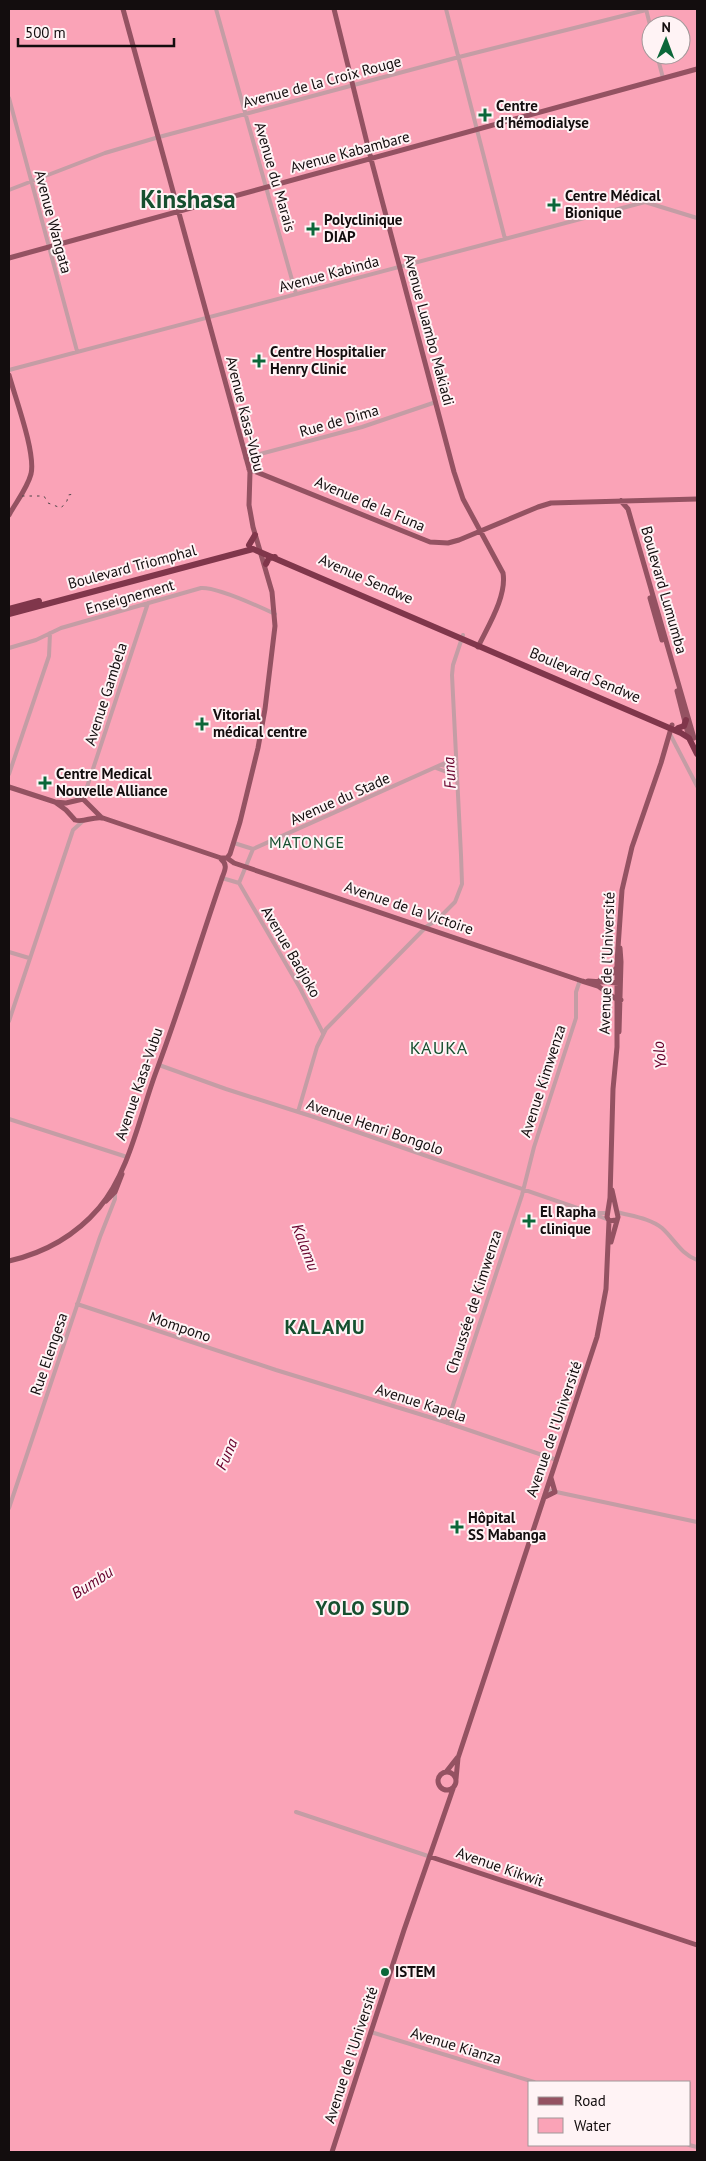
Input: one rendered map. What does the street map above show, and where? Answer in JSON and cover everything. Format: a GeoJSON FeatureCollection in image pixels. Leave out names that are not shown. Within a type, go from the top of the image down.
{"type":"FeatureCollection","features":[{"type":"Feature","properties":{"kind":"highway"},"geometry":{"type":"LineString","coordinates":[[255,530],[257,547]]}},
{"type":"Feature","properties":{"kind":"highway","name":"Avenue Sendwe"},"geometry":{"type":"LineString","coordinates":[[257,547],[275,558],[361,592]]}},
{"type":"Feature","properties":{"kind":"highway","name":"Avenue Sendwe"},"geometry":{"type":"LineString","coordinates":[[257,547],[466,639]]}},
{"type":"Feature","properties":{"kind":"highway","name":"Boulevard Triomphal"},"geometry":{"type":"LineString","coordinates":[[9,609],[257,547]]}},
{"type":"Feature","properties":{"kind":"highway","name":"Boulevard Triomphal"},"geometry":{"type":"LineString","coordinates":[[9,614],[257,547]]}},
{"type":"Feature","properties":{"kind":"highway"},"geometry":{"type":"LineString","coordinates":[[266,567],[269,558],[275,558]]}},
{"type":"Feature","properties":{"kind":"highway","name":"Boulevard Sendwe"},"geometry":{"type":"LineString","coordinates":[[466,639],[674,730]]}},
{"type":"Feature","properties":{"kind":"highway"},"geometry":{"type":"LineString","coordinates":[[674,730],[684,726],[686,720]]}},
{"type":"Feature","properties":{"kind":"highway"},"geometry":{"type":"LineString","coordinates":[[674,730],[691,737]]}},
{"type":"Feature","properties":{"kind":"highway","name":"Boulevard Lumumba"},"geometry":{"type":"LineString","coordinates":[[691,737],[697,745]]}},
{"type":"Feature","properties":{"kind":"highway","name":"Boulevard Lumumba"},"geometry":{"type":"LineString","coordinates":[[691,737],[697,754]]}},
{"type":"Feature","properties":{"kind":"main road","name":"Avenue Kasa-Vubu"},"geometry":{"type":"LineString","coordinates":[[9,1260],[42,1251],[56,1244],[82,1225],[112,1194],[124,1167],[234,843],[250,784],[262,727],[271,666],[275,614],[274,602],[266,567],[257,547],[249,501],[249,469],[123,9]]}},
{"type":"Feature","properties":{"kind":"main road","name":"Avenue Luambo Makiadi"},"geometry":{"type":"LineString","coordinates":[[334,9],[371,159],[461,493],[503,573],[503,594],[479,645]]}},
{"type":"Feature","properties":{"kind":"main road","name":"Avenue Kabambare"},"geometry":{"type":"LineString","coordinates":[[10,258],[697,69]]}},
{"type":"Feature","properties":{"kind":"main road"},"geometry":{"type":"LineString","coordinates":[[9,375],[31,454],[32,469],[28,483],[9,515]]}},
{"type":"Feature","properties":{"kind":"main road"},"geometry":{"type":"LineString","coordinates":[[9,382],[29,461],[27,478],[9,511]]}},
{"type":"Feature","properties":{"kind":"main road","name":"Avenue de la Funa"},"geometry":{"type":"LineString","coordinates":[[249,469],[426,542],[453,542],[551,503],[619,501],[628,505],[697,499]]}},
{"type":"Feature","properties":{"kind":"main road","name":"Boulevard Lumumba"},"geometry":{"type":"LineString","coordinates":[[628,505],[638,550],[691,737]]}},
{"type":"Feature","properties":{"kind":"main road","name":"Boulevard Lumumba"},"geometry":{"type":"LineString","coordinates":[[638,550],[691,737]]}},
{"type":"Feature","properties":{"kind":"main road","name":"Avenue de l’Université"},"geometry":{"type":"LineString","coordinates":[[332,2152],[404,1930],[452,1795],[458,1758],[590,1360],[602,1318],[609,1247],[608,1212],[613,1074],[617,1047],[617,966],[622,896],[628,862],[674,730]]}},
{"type":"Feature","properties":{"kind":"main road"},"geometry":{"type":"LineString","coordinates":[[9,787],[55,802],[70,815],[85,820],[103,818]]}},
{"type":"Feature","properties":{"kind":"main road"},"geometry":{"type":"LineString","coordinates":[[55,802],[84,799],[103,818]]}},
{"type":"Feature","properties":{"kind":"main road"},"geometry":{"type":"LineString","coordinates":[[70,815],[70,805],[75,800]]}},
{"type":"Feature","properties":{"kind":"main road"},"geometry":{"type":"LineString","coordinates":[[85,820],[91,813],[90,805]]}},
{"type":"Feature","properties":{"kind":"main road","name":"Avenue de la Victoire"},"geometry":{"type":"LineString","coordinates":[[103,818],[227,861],[431,927],[581,980]]}},
{"type":"Feature","properties":{"kind":"main road"},"geometry":{"type":"LineString","coordinates":[[581,980],[618,983],[621,962],[618,943]]}},
{"type":"Feature","properties":{"kind":"main road"},"geometry":{"type":"LineString","coordinates":[[598,981],[610,975],[617,966]]}},
{"type":"Feature","properties":{"kind":"main road"},"geometry":{"type":"LineString","coordinates":[[581,980],[598,986],[618,1000],[617,1047]]}},
{"type":"Feature","properties":{"kind":"main road"},"geometry":{"type":"LineString","coordinates":[[610,995],[616,1013]]}},
{"type":"Feature","properties":{"kind":"main road"},"geometry":{"type":"LineString","coordinates":[[100,1206],[112,1194],[120,1182],[124,1167]]}},
{"type":"Feature","properties":{"kind":"main road","name":"Avenue de l’Université"},"geometry":{"type":"LineString","coordinates":[[609,1247],[617,1212],[610,1179]]}},
{"type":"Feature","properties":{"kind":"main road"},"geometry":{"type":"LineString","coordinates":[[111,1206],[112,1194]]}},
{"type":"Feature","properties":{"kind":"main road"},"geometry":{"type":"LineString","coordinates":[[608,1212],[611,1210],[617,1212]]}},
{"type":"Feature","properties":{"kind":"main road"},"geometry":{"type":"LineString","coordinates":[[609,1221],[616,1220]]}},
{"type":"Feature","properties":{"kind":"main road"},"geometry":{"type":"LineString","coordinates":[[544,1497],[555,1492],[551,1477]]}},
{"type":"Feature","properties":{"kind":"main road"},"geometry":{"type":"LineString","coordinates":[[449,1789],[442,1788],[439,1781],[441,1775],[458,1758]]}},
{"type":"Feature","properties":{"kind":"main road"},"geometry":{"type":"LineString","coordinates":[[446,1772],[453,1774],[455,1782],[449,1789]]}},
{"type":"Feature","properties":{"kind":"main road"},"geometry":{"type":"LineString","coordinates":[[449,1789],[452,1795]]}},
{"type":"Feature","properties":{"kind":"main road","name":"Avenue Kikwit"},"geometry":{"type":"LineString","coordinates":[[431,1857],[697,1945]]}},
{"type":"Feature","properties":{"kind":"street","name":"Avenue du Marais"},"geometry":{"type":"LineString","coordinates":[[216,9],[296,294]]}},
{"type":"Feature","properties":{"kind":"street"},"geometry":{"type":"LineString","coordinates":[[446,9],[505,240]]}},
{"type":"Feature","properties":{"kind":"street","name":"Avenue de la Croix Rouge"},"geometry":{"type":"LineString","coordinates":[[9,190],[105,153],[159,136],[646,9]]}},
{"type":"Feature","properties":{"kind":"street"},"geometry":{"type":"LineString","coordinates":[[660,65],[663,78]]}},
{"type":"Feature","properties":{"kind":"street","name":"Avenue Wangata"},"geometry":{"type":"LineString","coordinates":[[9,98],[30,182],[78,351]]}},
{"type":"Feature","properties":{"kind":"street","name":"Avenue Kabinda"},"geometry":{"type":"LineString","coordinates":[[9,370],[645,202],[697,218]]}},
{"type":"Feature","properties":{"kind":"street","name":"Rue de Dima"},"geometry":{"type":"LineString","coordinates":[[246,457],[362,427],[436,402]]}},
{"type":"Feature","properties":{"kind":"street","name":"Enseignement"},"geometry":{"type":"LineString","coordinates":[[9,648],[36,640],[50,633],[148,603],[205,588],[259,606],[275,614]]}},
{"type":"Feature","properties":{"kind":"street"},"geometry":{"type":"LineString","coordinates":[[259,606],[268,606],[274,602]]}},
{"type":"Feature","properties":{"kind":"street","name":"Avenue Gambela"},"geometry":{"type":"LineString","coordinates":[[86,792],[148,603]]}},
{"type":"Feature","properties":{"kind":"street"},"geometry":{"type":"LineString","coordinates":[[9,774],[49,656],[50,633]]}},
{"type":"Feature","properties":{"kind":"street"},"geometry":{"type":"LineString","coordinates":[[298,1112],[323,1033],[431,927],[455,902],[461,890],[458,776],[456,768],[452,670],[466,639]]}},
{"type":"Feature","properties":{"kind":"street"},"geometry":{"type":"LineString","coordinates":[[674,730],[697,786]]}},
{"type":"Feature","properties":{"kind":"street","name":"Avenue du Stade"},"geometry":{"type":"LineString","coordinates":[[253,849],[456,758]]}},
{"type":"Feature","properties":{"kind":"street"},"geometry":{"type":"LineString","coordinates":[[441,765],[456,768]]}},
{"type":"Feature","properties":{"kind":"street"},"geometry":{"type":"LineString","coordinates":[[436,768],[458,776]]}},
{"type":"Feature","properties":{"kind":"street"},"geometry":{"type":"LineString","coordinates":[[444,771],[456,768]]}},
{"type":"Feature","properties":{"kind":"street"},"geometry":{"type":"LineString","coordinates":[[75,800],[86,792],[90,805]]}},
{"type":"Feature","properties":{"kind":"street"},"geometry":{"type":"LineString","coordinates":[[9,1021],[73,830],[70,815]]}},
{"type":"Feature","properties":{"kind":"street"},"geometry":{"type":"LineString","coordinates":[[73,830],[85,820]]}},
{"type":"Feature","properties":{"kind":"street"},"geometry":{"type":"LineString","coordinates":[[222,878],[239,883],[253,849],[234,843]]}},
{"type":"Feature","properties":{"kind":"street","name":"Avenue Badjoko"},"geometry":{"type":"LineString","coordinates":[[239,883],[300,988],[323,1033]]}},
{"type":"Feature","properties":{"kind":"street"},"geometry":{"type":"LineString","coordinates":[[9,952],[29,958]]}},
{"type":"Feature","properties":{"kind":"street","name":"Avenue Kimwenza"},"geometry":{"type":"LineString","coordinates":[[523,1189],[534,1146],[576,1018],[576,992],[581,980]]}},
{"type":"Feature","properties":{"kind":"street","name":"Avenue Henri Bongolo"},"geometry":{"type":"LineString","coordinates":[[159,1065],[226,1090],[298,1112],[583,1210]]}},
{"type":"Feature","properties":{"kind":"street"},"geometry":{"type":"LineString","coordinates":[[9,1119],[127,1156]]}},
{"type":"Feature","properties":{"kind":"street","name":"Chaussée de Kimwenza"},"geometry":{"type":"LineString","coordinates":[[448,1423],[523,1189]]}},
{"type":"Feature","properties":{"kind":"street","name":"Rue Elengesa"},"geometry":{"type":"LineString","coordinates":[[9,1508],[111,1206]]}},
{"type":"Feature","properties":{"kind":"street"},"geometry":{"type":"LineString","coordinates":[[583,1210],[598,1213],[608,1212]]}},
{"type":"Feature","properties":{"kind":"street"},"geometry":{"type":"LineString","coordinates":[[583,1210],[609,1221]]}},
{"type":"Feature","properties":{"kind":"street"},"geometry":{"type":"LineString","coordinates":[[617,1212],[646,1219],[660,1227],[676,1246],[697,1260]]}},
{"type":"Feature","properties":{"kind":"street"},"geometry":{"type":"LineString","coordinates":[[616,1220],[628,1216]]}},
{"type":"Feature","properties":{"kind":"street","name":"Mompono"},"geometry":{"type":"LineString","coordinates":[[77,1304],[276,1370]]}},
{"type":"Feature","properties":{"kind":"street","name":"Avenue Kapela"},"geometry":{"type":"LineString","coordinates":[[276,1370],[448,1423],[557,1460]]}},
{"type":"Feature","properties":{"kind":"street"},"geometry":{"type":"LineString","coordinates":[[547,1490],[697,1522]]}},
{"type":"Feature","properties":{"kind":"street","name":"Avenue Kikwit"},"geometry":{"type":"LineString","coordinates":[[296,1812],[431,1857]]}},
{"type":"Feature","properties":{"kind":"street","name":"Avenue Kianza"},"geometry":{"type":"LineString","coordinates":[[371,2032],[531,2081]]}},
{"type":"Feature","properties":{"kind":"water"},"geometry":{"type":"Polygon","coordinates":[[[9,9],[697,9],[697,2152],[9,2152],[9,9]]]}},
{"type":"Feature","properties":{"kind":"railway"},"geometry":{"type":"LineString","coordinates":[[22,496],[44,496],[48,503],[61,508],[67,501],[68,495],[74,494]]}},
{"type":"Feature","properties":{"kind":"place","name":"Centre d'hémodialyse"},"geometry":{"type":"Point","coordinates":[485,115]}},
{"type":"Feature","properties":{"kind":"place","name":"Centre Médical Bionique"},"geometry":{"type":"Point","coordinates":[554,205]}},
{"type":"Feature","properties":{"kind":"place","name":"Polyclinique DIAP"},"geometry":{"type":"Point","coordinates":[313,229]}},
{"type":"Feature","properties":{"kind":"place","name":"Centre Hospitalier Henry Clinic"},"geometry":{"type":"Point","coordinates":[259,361]}},
{"type":"Feature","properties":{"kind":"place","name":"Vitorial médical centre"},"geometry":{"type":"Point","coordinates":[202,724]}},
{"type":"Feature","properties":{"kind":"place","name":"Centre Medical Nouvelle Alliance"},"geometry":{"type":"Point","coordinates":[45,783]}},
{"type":"Feature","properties":{"kind":"place","name":"El Rapha clinique"},"geometry":{"type":"Point","coordinates":[529,1221]}},
{"type":"Feature","properties":{"kind":"place","name":"Hôpital SS Mabanga"},"geometry":{"type":"Point","coordinates":[457,1527]}},
{"type":"Feature","properties":{"kind":"place","name":"ISTEM"},"geometry":{"type":"Point","coordinates":[385,1972]}},
{"type":"Feature","properties":{"kind":"district","name":"Kinshasa"},"geometry":{"type":"Point","coordinates":[188,199]}},
{"type":"Feature","properties":{"kind":"district","name":"MATONGE"},"geometry":{"type":"Point","coordinates":[307,842]}},
{"type":"Feature","properties":{"kind":"district","name":"KAUKA"},"geometry":{"type":"Point","coordinates":[439,1048]}},
{"type":"Feature","properties":{"kind":"district","name":"KALAMU"},"geometry":{"type":"Point","coordinates":[325,1327]}},
{"type":"Feature","properties":{"kind":"district","name":"YOLO SUD"},"geometry":{"type":"Point","coordinates":[363,1608]}},
{"type":"Feature","properties":{"kind":"water label","name":"Funa"},"geometry":{"type":"Point","coordinates":[449,773]}},
{"type":"Feature","properties":{"kind":"water label","name":"Yolo"},"geometry":{"type":"Point","coordinates":[659,1055]}},
{"type":"Feature","properties":{"kind":"water label","name":"Kalamu"},"geometry":{"type":"Point","coordinates":[306,1247]}},
{"type":"Feature","properties":{"kind":"water label","name":"Funa"},"geometry":{"type":"Point","coordinates":[226,1454]}},
{"type":"Feature","properties":{"kind":"water label","name":"Bumbu"},"geometry":{"type":"Point","coordinates":[92,1582]}}]}
